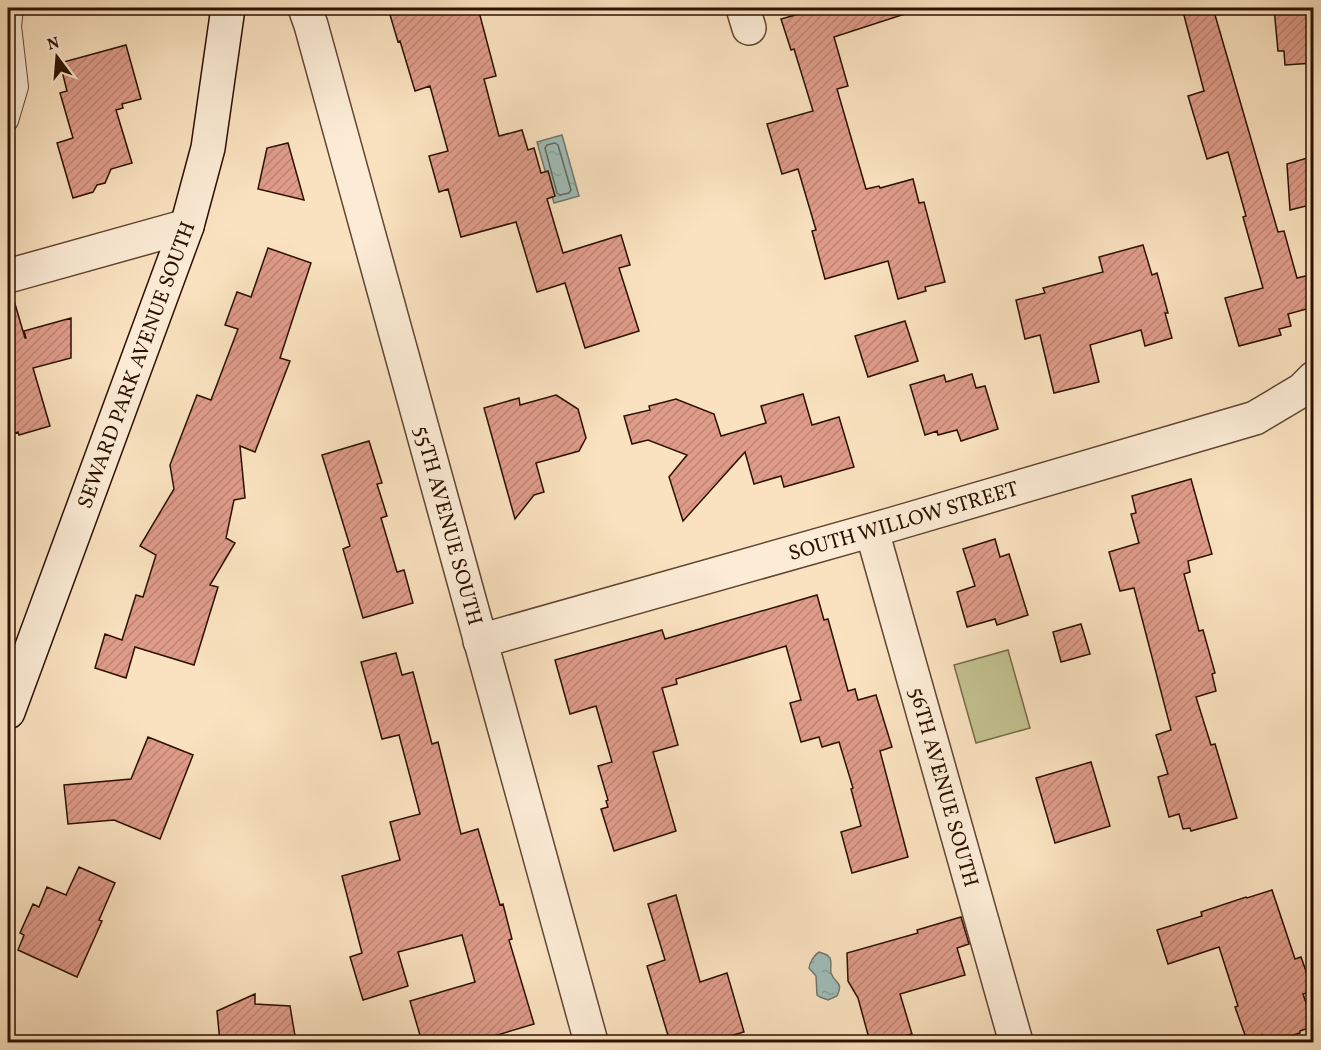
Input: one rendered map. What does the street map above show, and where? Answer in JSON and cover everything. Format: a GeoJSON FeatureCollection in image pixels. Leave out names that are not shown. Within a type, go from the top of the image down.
{"type":"FeatureCollection","features":[{"type":"Feature","properties":{"kind":"street","name":"SEWARD PARK AVENUE SOUTH"},"geometry":{"type":"LineString","coordinates":[[8,712],[187,226],[208,148],[228,8]]}},
{"type":"Feature","properties":{"kind":"street","name":"55TH AVENUE SOUTH"},"geometry":{"type":"LineString","coordinates":[[305,8],[591,1042]]}},
{"type":"Feature","properties":{"kind":"street"},"geometry":{"type":"LineString","coordinates":[[8,276],[187,226]]}},
{"type":"Feature","properties":{"kind":"street","name":"SOUTH WILLOW STREET"},"geometry":{"type":"LineString","coordinates":[[480,641],[872,531],[1255,418],[1302,390],[1314,378]]}},
{"type":"Feature","properties":{"kind":"street","name":"56TH AVENUE SOUTH"},"geometry":{"type":"LineString","coordinates":[[872,531],[1016,1042]]}},
{"type":"Feature","properties":{"kind":"lane"},"geometry":{"type":"LineString","coordinates":[[8,121],[18,87],[10,20]]}},
{"type":"Feature","properties":{"kind":"green space"},"geometry":{"type":"Polygon","coordinates":[[[1008,650],[1030,728],[976,743],[954,665],[1008,650]]]}},
{"type":"Feature","properties":{"kind":"water"},"geometry":{"type":"Polygon","coordinates":[[[562,135],[579,196],[554,203],[537,142],[562,135]]]}},
{"type":"Feature","properties":{"kind":"water"},"geometry":{"type":"Polygon","coordinates":[[[819,952],[830,958],[831,973],[840,988],[837,996],[828,1000],[817,995],[816,976],[809,968],[815,955],[819,952]]]}},
{"type":"Feature","properties":{"kind":"building"},"geometry":{"type":"Polygon","coordinates":[[[388,8],[478,8],[496,76],[484,79],[499,136],[522,130],[528,150],[534,148],[541,173],[548,171],[555,196],[547,199],[563,253],[621,235],[630,265],[619,268],[639,331],[585,348],[565,283],[537,292],[516,222],[461,237],[448,189],[439,192],[429,156],[448,151],[430,86],[415,91],[388,8]]]}},
{"type":"Feature","properties":{"kind":"building"},"geometry":{"type":"Polygon","coordinates":[[[820,8],[908,8],[908,13],[834,37],[848,86],[837,89],[866,189],[879,186],[880,188],[913,179],[919,203],[924,202],[945,282],[925,287],[926,291],[898,299],[888,261],[825,279],[812,231],[816,230],[798,169],[782,174],[767,124],[813,111],[794,49],[791,50],[781,19],[820,8]]]}},
{"type":"Feature","properties":{"kind":"building"},"geometry":{"type":"Polygon","coordinates":[[[1182,8],[1213,8],[1278,232],[1284,231],[1297,278],[1314,274],[1314,307],[1288,314],[1291,326],[1279,329],[1281,335],[1239,346],[1225,298],[1263,288],[1228,152],[1207,159],[1188,96],[1204,91],[1182,8]]]}},
{"type":"Feature","properties":{"kind":"building"},"geometry":{"type":"Polygon","coordinates":[[[1274,8],[1314,8],[1314,63],[1285,65],[1284,51],[1278,51],[1274,8]]]}},
{"type":"Feature","properties":{"kind":"building"},"geometry":{"type":"Polygon","coordinates":[[[126,45],[141,99],[122,104],[123,108],[116,110],[132,163],[111,169],[105,183],[97,185],[93,192],[73,198],[57,143],[73,138],[60,93],[67,91],[60,63],[126,45]]]}},
{"type":"Feature","properties":{"kind":"building"},"geometry":{"type":"Polygon","coordinates":[[[288,143],[304,200],[258,189],[267,148],[288,143]]]}},
{"type":"Feature","properties":{"kind":"building"},"geometry":{"type":"Polygon","coordinates":[[[1314,156],[1314,204],[1290,210],[1287,164],[1314,156]]]}},
{"type":"Feature","properties":{"kind":"building"},"geometry":{"type":"Polygon","coordinates":[[[1143,245],[1152,275],[1157,273],[1172,338],[1145,346],[1141,330],[1090,345],[1099,382],[1054,393],[1040,335],[1025,339],[1016,300],[1045,293],[1043,288],[1103,272],[1099,257],[1143,245]]]}},
{"type":"Feature","properties":{"kind":"building"},"geometry":{"type":"Polygon","coordinates":[[[268,248],[311,263],[280,358],[290,361],[255,452],[240,446],[245,498],[234,500],[226,538],[235,543],[210,585],[218,587],[194,665],[135,647],[126,678],[95,668],[105,634],[122,640],[136,595],[143,597],[156,555],[140,546],[174,489],[170,465],[197,395],[211,400],[238,329],[225,325],[237,292],[251,297],[268,248]]]}},
{"type":"Feature","properties":{"kind":"building"},"geometry":{"type":"Polygon","coordinates":[[[15,304],[25,338],[24,331],[71,318],[71,358],[33,368],[50,426],[8,436],[8,305],[15,304]]]}},
{"type":"Feature","properties":{"kind":"building"},"geometry":{"type":"Polygon","coordinates":[[[905,321],[918,361],[868,377],[855,336],[905,321]]]}},
{"type":"Feature","properties":{"kind":"building"},"geometry":{"type":"Polygon","coordinates":[[[972,374],[976,388],[985,386],[998,429],[961,441],[957,430],[938,435],[937,431],[925,435],[910,385],[944,375],[946,382],[972,374]]]}},
{"type":"Feature","properties":{"kind":"building"},"geometry":{"type":"Polygon","coordinates":[[[803,394],[812,425],[839,417],[854,467],[784,487],[781,476],[754,484],[745,452],[683,521],[669,477],[687,455],[648,440],[632,444],[624,416],[650,410],[649,406],[676,399],[714,414],[721,436],[766,423],[761,406],[803,394]]]}},
{"type":"Feature","properties":{"kind":"building"},"geometry":{"type":"Polygon","coordinates":[[[556,395],[578,409],[586,438],[579,451],[536,463],[544,492],[534,495],[515,519],[484,408],[519,398],[520,405],[556,395]]]}},
{"type":"Feature","properties":{"kind":"building"},"geometry":{"type":"Polygon","coordinates":[[[369,441],[382,483],[377,484],[387,516],[381,518],[397,572],[404,570],[413,603],[363,618],[343,549],[350,546],[322,455],[369,441]]]}},
{"type":"Feature","properties":{"kind":"building"},"geometry":{"type":"Polygon","coordinates":[[[1191,479],[1212,554],[1188,561],[1190,572],[1184,574],[1199,631],[1203,630],[1215,673],[1212,674],[1216,691],[1196,697],[1211,745],[1215,744],[1237,818],[1191,831],[1190,828],[1183,829],[1179,814],[1169,817],[1158,777],[1168,774],[1156,735],[1171,730],[1134,588],[1120,591],[1109,552],[1139,543],[1131,514],[1136,513],[1132,496],[1191,479]]]}},
{"type":"Feature","properties":{"kind":"building"},"geometry":{"type":"Polygon","coordinates":[[[995,539],[1000,557],[1009,554],[1028,615],[997,625],[995,619],[967,627],[957,592],[975,586],[963,549],[995,539]]]}},
{"type":"Feature","properties":{"kind":"building"},"geometry":{"type":"Polygon","coordinates":[[[817,595],[824,620],[828,619],[848,691],[855,689],[858,700],[876,695],[892,747],[880,751],[908,857],[852,873],[841,832],[861,826],[851,789],[853,788],[839,742],[822,747],[819,737],[801,742],[790,703],[801,700],[786,646],[676,679],[677,684],[662,688],[678,745],[653,752],[676,831],[614,851],[601,809],[608,807],[606,801],[608,800],[598,766],[612,762],[596,706],[570,714],[555,660],[662,630],[665,639],[817,595]]]}},
{"type":"Feature","properties":{"kind":"building"},"geometry":{"type":"Polygon","coordinates":[[[1081,624],[1090,654],[1061,662],[1053,632],[1081,624]]]}},
{"type":"Feature","properties":{"kind":"building"},"geometry":{"type":"Polygon","coordinates":[[[396,653],[402,675],[413,672],[432,744],[438,742],[461,834],[478,829],[500,905],[503,904],[512,939],[509,940],[534,1024],[474,1042],[422,1042],[410,1001],[475,982],[462,935],[398,952],[408,986],[363,1000],[350,957],[362,953],[342,876],[400,860],[390,822],[420,814],[399,735],[382,739],[361,662],[396,653]]]}},
{"type":"Feature","properties":{"kind":"building"},"geometry":{"type":"Polygon","coordinates":[[[148,737],[193,755],[160,839],[114,820],[68,824],[64,785],[131,779],[148,737]]]}},
{"type":"Feature","properties":{"kind":"building"},"geometry":{"type":"Polygon","coordinates":[[[1091,762],[1110,826],[1055,843],[1036,778],[1091,762]]]}},
{"type":"Feature","properties":{"kind":"building"},"geometry":{"type":"Polygon","coordinates":[[[79,867],[115,883],[99,920],[102,921],[77,977],[18,950],[24,935],[20,933],[33,904],[39,907],[47,887],[66,895],[79,867]]]}},
{"type":"Feature","properties":{"kind":"building"},"geometry":{"type":"Polygon","coordinates":[[[1272,890],[1295,959],[1301,957],[1313,991],[1303,994],[1314,1026],[1300,1033],[1266,1042],[1263,1035],[1248,1040],[1245,1035],[1219,947],[1168,964],[1157,930],[1202,916],[1201,912],[1272,890]]]}},
{"type":"Feature","properties":{"kind":"building"},"geometry":{"type":"Polygon","coordinates":[[[676,895],[700,982],[727,973],[744,1032],[708,1042],[670,1042],[647,966],[665,960],[648,904],[676,895]]]}},
{"type":"Feature","properties":{"kind":"building"},"geometry":{"type":"Polygon","coordinates":[[[961,917],[969,944],[957,948],[965,975],[900,994],[912,1034],[882,1042],[870,1042],[858,998],[848,981],[847,953],[918,933],[917,930],[961,917]]]}},
{"type":"Feature","properties":{"kind":"building"},"geometry":{"type":"Polygon","coordinates":[[[255,994],[255,1004],[290,1006],[296,1042],[220,1042],[217,1011],[255,994]]]}}]}
